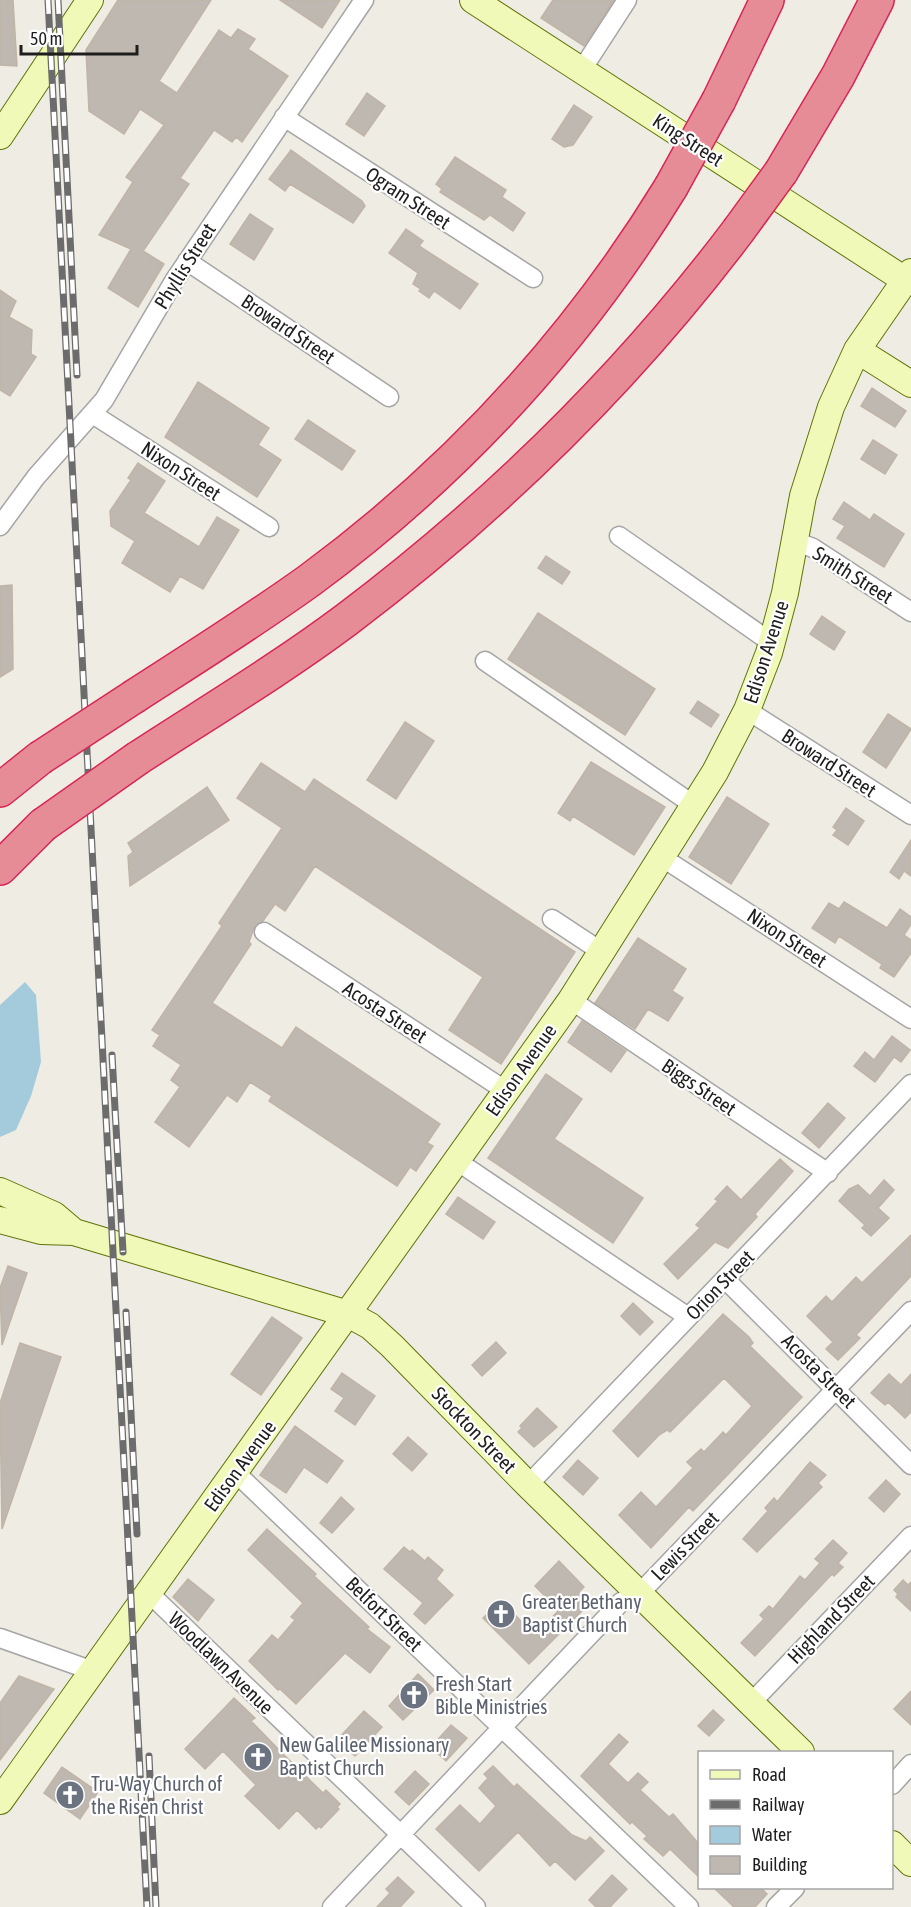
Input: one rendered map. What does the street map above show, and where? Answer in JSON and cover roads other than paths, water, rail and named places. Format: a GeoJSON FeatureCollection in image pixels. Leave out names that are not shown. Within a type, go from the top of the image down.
{"type":"FeatureCollection","features":[{"type":"Feature","properties":{"kind":"highway"},"geometry":{"type":"LineString","coordinates":[[719,100],[758,0]]}},
{"type":"Feature","properties":{"kind":"highway"},"geometry":{"type":"LineString","coordinates":[[0,785],[309,580],[439,473],[518,394],[555,352],[622,263],[671,187],[719,100],[767,0]]}},
{"type":"Feature","properties":{"kind":"highway"},"geometry":{"type":"LineString","coordinates":[[0,861],[43,825],[138,758],[320,639],[462,527],[528,465],[687,298],[738,231],[781,172],[838,76],[877,0]]}},
{"type":"Feature","properties":{"kind":"highway"},"geometry":{"type":"LineString","coordinates":[[0,790],[39,758]]}},
{"type":"Feature","properties":{"kind":"highway"},"geometry":{"type":"LineString","coordinates":[[0,868],[43,825]]}},
{"type":"Feature","properties":{"kind":"main road"},"geometry":{"type":"LineString","coordinates":[[0,136],[90,0]]}},
{"type":"Feature","properties":{"kind":"main road","name":"King Street"},"geometry":{"type":"LineString","coordinates":[[473,0],[581,71],[908,276]]}},
{"type":"Feature","properties":{"kind":"main road","name":"Edison Avenue"},"geometry":{"type":"LineString","coordinates":[[0,1801],[571,1000],[694,806],[747,710],[772,643],[819,441],[844,373],[908,276]]}},
{"type":"Feature","properties":{"kind":"main road"},"geometry":{"type":"LineString","coordinates":[[858,350],[911,384]]}},
{"type":"Feature","properties":{"kind":"main road","name":"Stockton Street"},"geometry":{"type":"LineString","coordinates":[[0,1191],[45,1210],[62,1220],[74,1232]]}},
{"type":"Feature","properties":{"kind":"main road","name":"Stockton Street"},"geometry":{"type":"LineString","coordinates":[[0,1220],[41,1231],[74,1232],[348,1314],[388,1342],[528,1485],[800,1751]]}},
{"type":"Feature","properties":{"kind":"main road"},"geometry":{"type":"LineString","coordinates":[[893,1846],[911,1863]]}},
{"type":"Feature","properties":{"kind":"street","name":"Phyllis Street"},"geometry":{"type":"LineString","coordinates":[[0,526],[36,477],[94,414],[187,261],[364,0]]}},
{"type":"Feature","properties":{"kind":"street"},"geometry":{"type":"LineString","coordinates":[[581,71],[627,0]]}},
{"type":"Feature","properties":{"kind":"street","name":"Ogram Street"},"geometry":{"type":"LineString","coordinates":[[284,117],[533,278]]}},
{"type":"Feature","properties":{"kind":"street","name":"Broward Street"},"geometry":{"type":"LineString","coordinates":[[187,261],[389,397]]}},
{"type":"Feature","properties":{"kind":"street","name":"Nixon Street"},"geometry":{"type":"LineString","coordinates":[[94,414],[269,528]]}},
{"type":"Feature","properties":{"kind":"street"},"geometry":{"type":"LineString","coordinates":[[619,536],[772,643]]}},
{"type":"Feature","properties":{"kind":"street","name":"Smith Street"},"geometry":{"type":"LineString","coordinates":[[795,541],[813,548],[911,611]]}},
{"type":"Feature","properties":{"kind":"street"},"geometry":{"type":"LineString","coordinates":[[485,661],[694,806]]}},
{"type":"Feature","properties":{"kind":"street","name":"Broward Street"},"geometry":{"type":"LineString","coordinates":[[747,710],[911,815]]}},
{"type":"Feature","properties":{"kind":"street","name":"Nixon Street"},"geometry":{"type":"LineString","coordinates":[[663,858],[911,1019]]}},
{"type":"Feature","properties":{"kind":"street"},"geometry":{"type":"LineString","coordinates":[[552,919],[602,952]]}},
{"type":"Feature","properties":{"kind":"street","name":"Acosta Street"},"geometry":{"type":"LineString","coordinates":[[264,932],[506,1091]]}},
{"type":"Feature","properties":{"kind":"street","name":"Biggs Street"},"geometry":{"type":"LineString","coordinates":[[571,1000],[828,1173]]}},
{"type":"Feature","properties":{"kind":"street","name":"Orion Street"},"geometry":{"type":"LineString","coordinates":[[528,1485],[911,1084]]}},
{"type":"Feature","properties":{"kind":"street"},"geometry":{"type":"LineString","coordinates":[[457,1161],[688,1317]]}},
{"type":"Feature","properties":{"kind":"street","name":"Acosta Street"},"geometry":{"type":"LineString","coordinates":[[725,1279],[911,1465]]}},
{"type":"Feature","properties":{"kind":"street","name":"Lewis Street"},"geometry":{"type":"LineString","coordinates":[[332,1907],[402,1836],[621,1602],[639,1594],[911,1311]]}},
{"type":"Feature","properties":{"kind":"street","name":"Belfort Street"},"geometry":{"type":"LineString","coordinates":[[235,1472],[689,1907]]}},
{"type":"Feature","properties":{"kind":"street","name":"Highland Street"},"geometry":{"type":"LineString","coordinates":[[751,1703],[911,1536]]}},
{"type":"Feature","properties":{"kind":"street","name":"Woodlawn Avenue"},"geometry":{"type":"LineString","coordinates":[[148,1593],[476,1907]]}},
{"type":"Feature","properties":{"kind":"street"},"geometry":{"type":"LineString","coordinates":[[0,1638],[93,1671]]}},
{"type":"Feature","properties":{"kind":"street"},"geometry":{"type":"LineString","coordinates":[[893,1783],[911,1764]]}},
{"type":"Feature","properties":{"kind":"street"},"geometry":{"type":"LineString","coordinates":[[776,1907],[793,1889]]}},
{"type":"Feature","properties":{"kind":"water"},"geometry":{"type":"Polygon","coordinates":[[[25,982],[36,995],[41,1062],[31,1096],[16,1130],[0,1137],[0,1005],[25,982]]]}},
{"type":"Feature","properties":{"kind":"railway"},"geometry":{"type":"LineString","coordinates":[[48,0],[147,1907]]}},
{"type":"Feature","properties":{"kind":"railway"},"geometry":{"type":"LineString","coordinates":[[58,0],[77,375]]}},
{"type":"Feature","properties":{"kind":"railway"},"geometry":{"type":"LineString","coordinates":[[112,1055],[123,1252]]}},
{"type":"Feature","properties":{"kind":"railway"},"geometry":{"type":"LineString","coordinates":[[126,1312],[137,1534]]}},
{"type":"Feature","properties":{"kind":"railway"},"geometry":{"type":"LineString","coordinates":[[149,1756],[156,1907]]}},
{"type":"Feature","properties":{"kind":"place","name":"Greater Bethany Baptist Church"},"geometry":{"type":"Point","coordinates":[501,1614]}},
{"type":"Feature","properties":{"kind":"place","name":"Fresh Start Bible Ministries"},"geometry":{"type":"Point","coordinates":[414,1695]}},
{"type":"Feature","properties":{"kind":"place","name":"New Galilee Missionary Baptist Church"},"geometry":{"type":"Point","coordinates":[258,1757]}},
{"type":"Feature","properties":{"kind":"place","name":"Tru-Way Church of the Risen Christ"},"geometry":{"type":"Point","coordinates":[70,1795]}}]}
